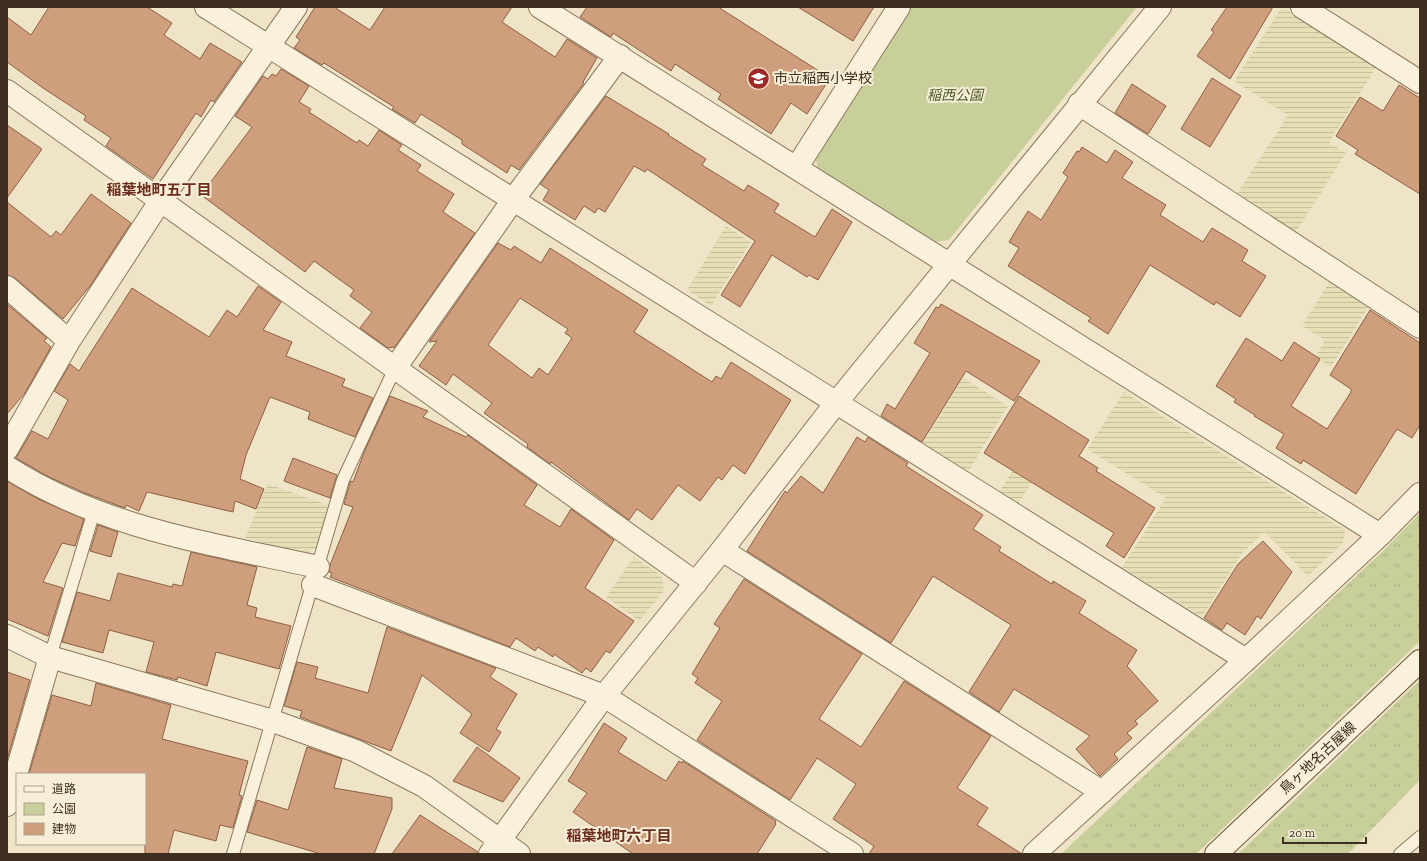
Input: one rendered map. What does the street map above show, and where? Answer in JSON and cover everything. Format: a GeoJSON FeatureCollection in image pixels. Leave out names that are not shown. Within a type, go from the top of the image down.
{"type":"FeatureCollection","features":[{"type":"Feature","properties":{"kind":"street"},"geometry":{"type":"LineString","coordinates":[[206,7],[1246,660]]}},
{"type":"Feature","properties":{"kind":"street"},"geometry":{"type":"LineString","coordinates":[[7,449],[69,341],[162,200],[296,7]]}},
{"type":"Feature","properties":{"kind":"street"},"geometry":{"type":"LineString","coordinates":[[540,7],[950,263],[1380,535]]}},
{"type":"Feature","properties":{"kind":"street"},"geometry":{"type":"LineString","coordinates":[[797,167],[899,7]]}},
{"type":"Feature","properties":{"kind":"street"},"geometry":{"type":"LineString","coordinates":[[495,847],[604,696],[696,583],[836,403],[1079,104],[1160,7]]}},
{"type":"Feature","properties":{"kind":"street"},"geometry":{"type":"LineString","coordinates":[[1302,7],[1420,82]]}},
{"type":"Feature","properties":{"kind":"street"},"geometry":{"type":"LineString","coordinates":[[396,368],[513,200],[620,56]]}},
{"type":"Feature","properties":{"kind":"street"},"geometry":{"type":"LineString","coordinates":[[7,91],[162,200],[696,583]]}},
{"type":"Feature","properties":{"kind":"street"},"geometry":{"type":"LineString","coordinates":[[1079,104],[1420,327]]}},
{"type":"Feature","properties":{"kind":"street"},"geometry":{"type":"LineString","coordinates":[[7,287],[69,341]]}},
{"type":"Feature","properties":{"kind":"street"},"geometry":{"type":"LineString","coordinates":[[7,467],[37,486],[94,511],[149,530],[315,576],[604,696],[852,854]]}},
{"type":"Feature","properties":{"kind":"street"},"geometry":{"type":"LineString","coordinates":[[1034,854],[1246,660],[1380,535],[1420,494]]}},
{"type":"Feature","properties":{"kind":"street"},"geometry":{"type":"LineString","coordinates":[[722,550],[1102,792]]}},
{"type":"Feature","properties":{"kind":"street"},"geometry":{"type":"LineString","coordinates":[[7,636],[50,657],[273,721],[356,751],[424,786],[495,847],[520,854]]}},
{"type":"Feature","properties":{"kind":"street"},"geometry":{"type":"LineString","coordinates":[[16,773],[50,657]]}},
{"type":"Feature","properties":{"kind":"street","name":"鳥ヶ地名古屋線"},"geometry":{"type":"LineString","coordinates":[[1216,854],[1420,661]]}},
{"type":"Feature","properties":{"kind":"street"},"geometry":{"type":"LineString","coordinates":[[7,805],[16,774]]}},
{"type":"Feature","properties":{"kind":"lane"},"geometry":{"type":"LineString","coordinates":[[233,854],[343,480],[396,368]]}},
{"type":"Feature","properties":{"kind":"lane"},"geometry":{"type":"LineString","coordinates":[[50,657],[94,511]]}},
{"type":"Feature","properties":{"kind":"lane"},"geometry":{"type":"LineString","coordinates":[[1400,854],[1420,837]]}},
{"type":"Feature","properties":{"kind":"shaded area"},"geometry":{"type":"Polygon","coordinates":[[[1282,7],[1376,68],[1329,142],[1346,153],[1296,232],[1237,194],[1288,115],[1234,81],[1282,7]]]}},
{"type":"Feature","properties":{"kind":"shaded area"},"geometry":{"type":"Polygon","coordinates":[[[726,226],[751,242],[711,306],[687,290],[726,226]]]}},
{"type":"Feature","properties":{"kind":"shaded area"},"geometry":{"type":"Polygon","coordinates":[[[1330,281],[1369,306],[1331,367],[1315,357],[1325,340],[1302,326],[1330,281]]]}},
{"type":"Feature","properties":{"kind":"shaded area"},"geometry":{"type":"Polygon","coordinates":[[[963,378],[1008,406],[968,472],[922,444],[963,378]]]}},
{"type":"Feature","properties":{"kind":"shaded area"},"geometry":{"type":"Polygon","coordinates":[[[1124,392],[1345,530],[1343,543],[1308,576],[1265,532],[1243,552],[1202,617],[1122,567],[1166,498],[1087,449],[1124,392]]]}},
{"type":"Feature","properties":{"kind":"shaded area"},"geometry":{"type":"Polygon","coordinates":[[[1040,427],[1059,439],[1018,504],[999,492],[1040,427]]]}},
{"type":"Feature","properties":{"kind":"shaded area"},"geometry":{"type":"Polygon","coordinates":[[[268,484],[328,505],[316,549],[305,554],[245,538],[268,484]]]}},
{"type":"Feature","properties":{"kind":"shaded area"},"geometry":{"type":"Polygon","coordinates":[[[634,557],[661,575],[664,591],[639,621],[606,597],[634,557]]]}},
{"type":"Feature","properties":{"kind":"green space","name":"稲西公園"},"geometry":{"type":"Polygon","coordinates":[[[908,7],[1137,7],[949,240],[935,242],[818,169],[815,156],[908,7]]]}},
{"type":"Feature","properties":{"kind":"green space"},"geometry":{"type":"Polygon","coordinates":[[[1420,513],[1420,641],[1196,854],[1061,854],[1386,548],[1420,513]]]}},
{"type":"Feature","properties":{"kind":"green space"},"geometry":{"type":"Polygon","coordinates":[[[1420,680],[1420,780],[1348,854],[1238,854],[1420,680]]]}},
{"type":"Feature","properties":{"kind":"building"},"geometry":{"type":"Polygon","coordinates":[[[49,7],[147,7],[172,23],[164,35],[200,59],[210,43],[242,62],[214,102],[211,100],[201,117],[196,113],[153,179],[106,146],[111,138],[84,120],[86,116],[7,62],[7,17],[31,35],[49,7]]]}},
{"type":"Feature","properties":{"kind":"building"},"geometry":{"type":"Polygon","coordinates":[[[315,7],[334,7],[370,30],[385,7],[512,7],[502,22],[555,57],[567,39],[597,58],[583,82],[584,83],[519,170],[511,165],[507,173],[462,144],[462,140],[421,114],[415,123],[392,109],[394,107],[324,63],[322,65],[294,48],[300,40],[296,37],[315,7]]]}},
{"type":"Feature","properties":{"kind":"building"},"geometry":{"type":"Polygon","coordinates":[[[587,7],[718,7],[830,78],[807,114],[791,103],[771,134],[718,99],[721,94],[675,64],[671,71],[613,33],[611,37],[580,17],[587,7]]]}},
{"type":"Feature","properties":{"kind":"building"},"geometry":{"type":"Polygon","coordinates":[[[798,7],[874,7],[853,41],[798,7]]]}},
{"type":"Feature","properties":{"kind":"building"},"geometry":{"type":"Polygon","coordinates":[[[1227,7],[1273,7],[1230,79],[1197,56],[1214,32],[1211,30],[1227,7]]]}},
{"type":"Feature","properties":{"kind":"building"},"geometry":{"type":"Polygon","coordinates":[[[281,69],[309,86],[299,102],[311,109],[309,112],[357,143],[359,140],[368,146],[379,130],[402,145],[398,150],[421,165],[417,171],[454,194],[443,212],[475,233],[395,347],[388,348],[360,328],[372,312],[350,296],[354,290],[314,261],[305,272],[201,195],[252,127],[235,116],[263,76],[268,79],[272,74],[276,76],[281,69]]]}},
{"type":"Feature","properties":{"kind":"building"},"geometry":{"type":"Polygon","coordinates":[[[1212,78],[1241,96],[1210,147],[1181,129],[1212,78]]]}},
{"type":"Feature","properties":{"kind":"building"},"geometry":{"type":"Polygon","coordinates":[[[1132,84],[1166,106],[1148,134],[1115,113],[1132,84]]]}},
{"type":"Feature","properties":{"kind":"building"},"geometry":{"type":"Polygon","coordinates":[[[1399,85],[1420,98],[1420,194],[1355,154],[1358,150],[1336,136],[1360,97],[1383,111],[1399,85]]]}},
{"type":"Feature","properties":{"kind":"building"},"geometry":{"type":"Polygon","coordinates":[[[606,96],[669,134],[668,135],[706,159],[702,165],[744,191],[748,185],[779,204],[774,212],[815,237],[832,209],[852,222],[818,280],[809,275],[807,277],[772,255],[740,307],[721,295],[755,241],[647,169],[645,172],[634,166],[605,212],[598,208],[595,213],[584,206],[575,220],[543,200],[549,190],[540,184],[606,96]]]}},
{"type":"Feature","properties":{"kind":"building"},"geometry":{"type":"Polygon","coordinates":[[[7,125],[42,149],[7,198],[7,125]]]}},
{"type":"Feature","properties":{"kind":"building"},"geometry":{"type":"Polygon","coordinates":[[[1082,147],[1107,163],[1115,150],[1133,162],[1122,178],[1166,205],[1160,215],[1203,242],[1212,228],[1248,250],[1242,261],[1266,276],[1240,317],[1216,302],[1214,305],[1150,265],[1108,334],[1088,321],[1091,318],[1008,266],[1019,248],[1009,242],[1028,211],[1041,220],[1068,177],[1063,173],[1077,151],[1079,152],[1082,147]]]}},
{"type":"Feature","properties":{"kind":"building"},"geometry":{"type":"Polygon","coordinates":[[[91,194],[131,223],[90,286],[63,319],[15,278],[7,275],[7,202],[51,237],[56,231],[61,235],[91,194]]]}},
{"type":"Feature","properties":{"kind":"building"},"geometry":{"type":"Polygon","coordinates":[[[498,243],[511,250],[514,246],[541,263],[550,248],[648,310],[634,332],[712,382],[716,376],[721,379],[731,362],[791,400],[745,474],[733,465],[722,480],[718,477],[700,501],[678,485],[652,520],[637,509],[629,520],[551,462],[550,464],[527,447],[528,444],[484,413],[492,403],[453,374],[446,385],[419,366],[437,341],[429,342],[498,243]],[[520,298],[488,345],[532,378],[539,368],[548,375],[572,338],[565,333],[568,329],[520,298]]]}},
{"type":"Feature","properties":{"kind":"building"},"geometry":{"type":"Polygon","coordinates":[[[258,286],[281,302],[263,330],[292,342],[286,356],[345,379],[342,386],[373,398],[355,437],[308,419],[310,412],[270,397],[246,455],[240,479],[264,489],[256,509],[235,501],[233,512],[147,492],[139,511],[126,505],[125,508],[85,493],[49,477],[16,458],[32,431],[48,439],[68,400],[54,391],[70,364],[79,371],[132,288],[209,337],[227,310],[237,317],[258,286]]]}},
{"type":"Feature","properties":{"kind":"building"},"geometry":{"type":"Polygon","coordinates":[[[7,304],[47,338],[44,341],[51,347],[25,393],[7,414],[7,304]]]}},
{"type":"Feature","properties":{"kind":"building"},"geometry":{"type":"Polygon","coordinates":[[[941,304],[1040,361],[1014,401],[966,371],[922,442],[881,416],[887,404],[895,409],[930,353],[914,343],[936,307],[939,308],[941,304]]]}},
{"type":"Feature","properties":{"kind":"building"},"geometry":{"type":"Polygon","coordinates":[[[1370,310],[1420,343],[1420,425],[1412,438],[1397,429],[1356,494],[1303,460],[1301,464],[1276,448],[1284,434],[1234,402],[1236,399],[1216,386],[1246,338],[1282,361],[1294,342],[1320,359],[1291,406],[1327,429],[1351,392],[1351,389],[1330,375],[1370,310]]]}},
{"type":"Feature","properties":{"kind":"building"},"geometry":{"type":"Polygon","coordinates":[[[390,396],[428,411],[423,417],[466,437],[468,435],[537,485],[524,505],[560,527],[571,509],[614,540],[585,588],[634,621],[610,653],[606,651],[591,672],[586,668],[582,673],[554,654],[553,657],[538,647],[535,651],[516,638],[510,647],[330,577],[332,573],[329,572],[330,565],[353,507],[344,504],[350,483],[351,481],[353,482],[365,450],[390,396]]]}},
{"type":"Feature","properties":{"kind":"building"},"geometry":{"type":"Polygon","coordinates":[[[1019,396],[1089,440],[1079,456],[1098,468],[1096,471],[1155,508],[1124,558],[1106,546],[1114,533],[984,453],[1019,396]]]}},
{"type":"Feature","properties":{"kind":"building"},"geometry":{"type":"Polygon","coordinates":[[[857,437],[865,442],[868,437],[908,463],[906,466],[983,515],[973,529],[1001,547],[999,551],[1052,584],[1053,581],[1086,601],[1079,613],[1137,650],[1127,666],[1158,701],[1135,721],[1138,724],[1127,733],[1132,738],[1114,754],[1118,759],[1100,776],[1076,749],[1090,736],[1014,689],[999,712],[969,692],[1011,625],[933,576],[891,643],[747,551],[785,491],[787,493],[801,476],[823,493],[857,437]]]}},
{"type":"Feature","properties":{"kind":"building"},"geometry":{"type":"Polygon","coordinates":[[[293,458],[337,475],[330,498],[284,481],[293,458]]]}},
{"type":"Feature","properties":{"kind":"building"},"geometry":{"type":"Polygon","coordinates":[[[7,481],[38,499],[84,519],[75,546],[62,543],[43,582],[63,588],[48,636],[7,619],[7,481]]]}},
{"type":"Feature","properties":{"kind":"building"},"geometry":{"type":"Polygon","coordinates":[[[98,525],[118,532],[111,557],[90,551],[98,525]]]}},
{"type":"Feature","properties":{"kind":"building"},"geometry":{"type":"Polygon","coordinates":[[[1263,541],[1292,572],[1261,619],[1257,616],[1245,635],[1227,623],[1222,630],[1204,618],[1238,564],[1263,541]]]}},
{"type":"Feature","properties":{"kind":"building"},"geometry":{"type":"Polygon","coordinates":[[[191,552],[257,567],[247,605],[257,608],[255,617],[291,626],[279,669],[216,652],[207,686],[178,677],[177,680],[146,672],[154,642],[109,630],[103,653],[62,642],[77,592],[110,601],[118,573],[172,587],[173,584],[182,586],[191,552]]]}},
{"type":"Feature","properties":{"kind":"building"},"geometry":{"type":"Polygon","coordinates":[[[744,579],[862,654],[819,719],[861,747],[904,681],[991,736],[957,788],[988,808],[977,825],[1022,854],[869,854],[874,846],[833,819],[856,784],[817,758],[790,800],[697,740],[722,701],[695,683],[698,678],[692,674],[720,628],[714,624],[744,579]]]}},
{"type":"Feature","properties":{"kind":"building"},"geometry":{"type":"Polygon","coordinates":[[[387,627],[496,668],[490,677],[517,694],[496,729],[501,732],[489,752],[460,733],[472,714],[422,675],[391,751],[300,717],[302,711],[284,706],[297,662],[318,667],[315,678],[368,693],[387,627]]]}},
{"type":"Feature","properties":{"kind":"building"},"geometry":{"type":"Polygon","coordinates":[[[7,672],[30,680],[7,760],[7,672]]]}},
{"type":"Feature","properties":{"kind":"building"},"geometry":{"type":"Polygon","coordinates":[[[96,683],[171,705],[162,739],[248,761],[239,795],[242,796],[233,828],[220,825],[216,841],[174,830],[168,854],[145,854],[146,773],[29,773],[52,695],[91,706],[96,683]]]}},
{"type":"Feature","properties":{"kind":"building"},"geometry":{"type":"Polygon","coordinates":[[[604,723],[627,738],[618,752],[666,781],[679,761],[682,763],[683,761],[776,821],[776,824],[757,854],[633,854],[573,812],[587,793],[568,781],[604,723]]]}},
{"type":"Feature","properties":{"kind":"building"},"geometry":{"type":"Polygon","coordinates":[[[307,747],[342,759],[334,788],[392,798],[392,809],[374,854],[321,854],[247,832],[257,800],[288,810],[307,747]]]}},
{"type":"Feature","properties":{"kind":"building"},"geometry":{"type":"Polygon","coordinates":[[[477,747],[520,778],[503,802],[453,781],[477,747]]]}},
{"type":"Feature","properties":{"kind":"building"},"geometry":{"type":"Polygon","coordinates":[[[420,815],[478,852],[478,854],[392,854],[420,815]]]}},
{"type":"Feature","properties":{"kind":"place","name":"市立稲西小学校"},"geometry":{"type":"Point","coordinates":[758,78]}},
{"type":"Feature","properties":{"kind":"district","name":"稲葉地町五丁目"},"geometry":{"type":"Point","coordinates":[159,190]}},
{"type":"Feature","properties":{"kind":"district","name":"稲葉地町六丁目"},"geometry":{"type":"Point","coordinates":[619,836]}}]}
